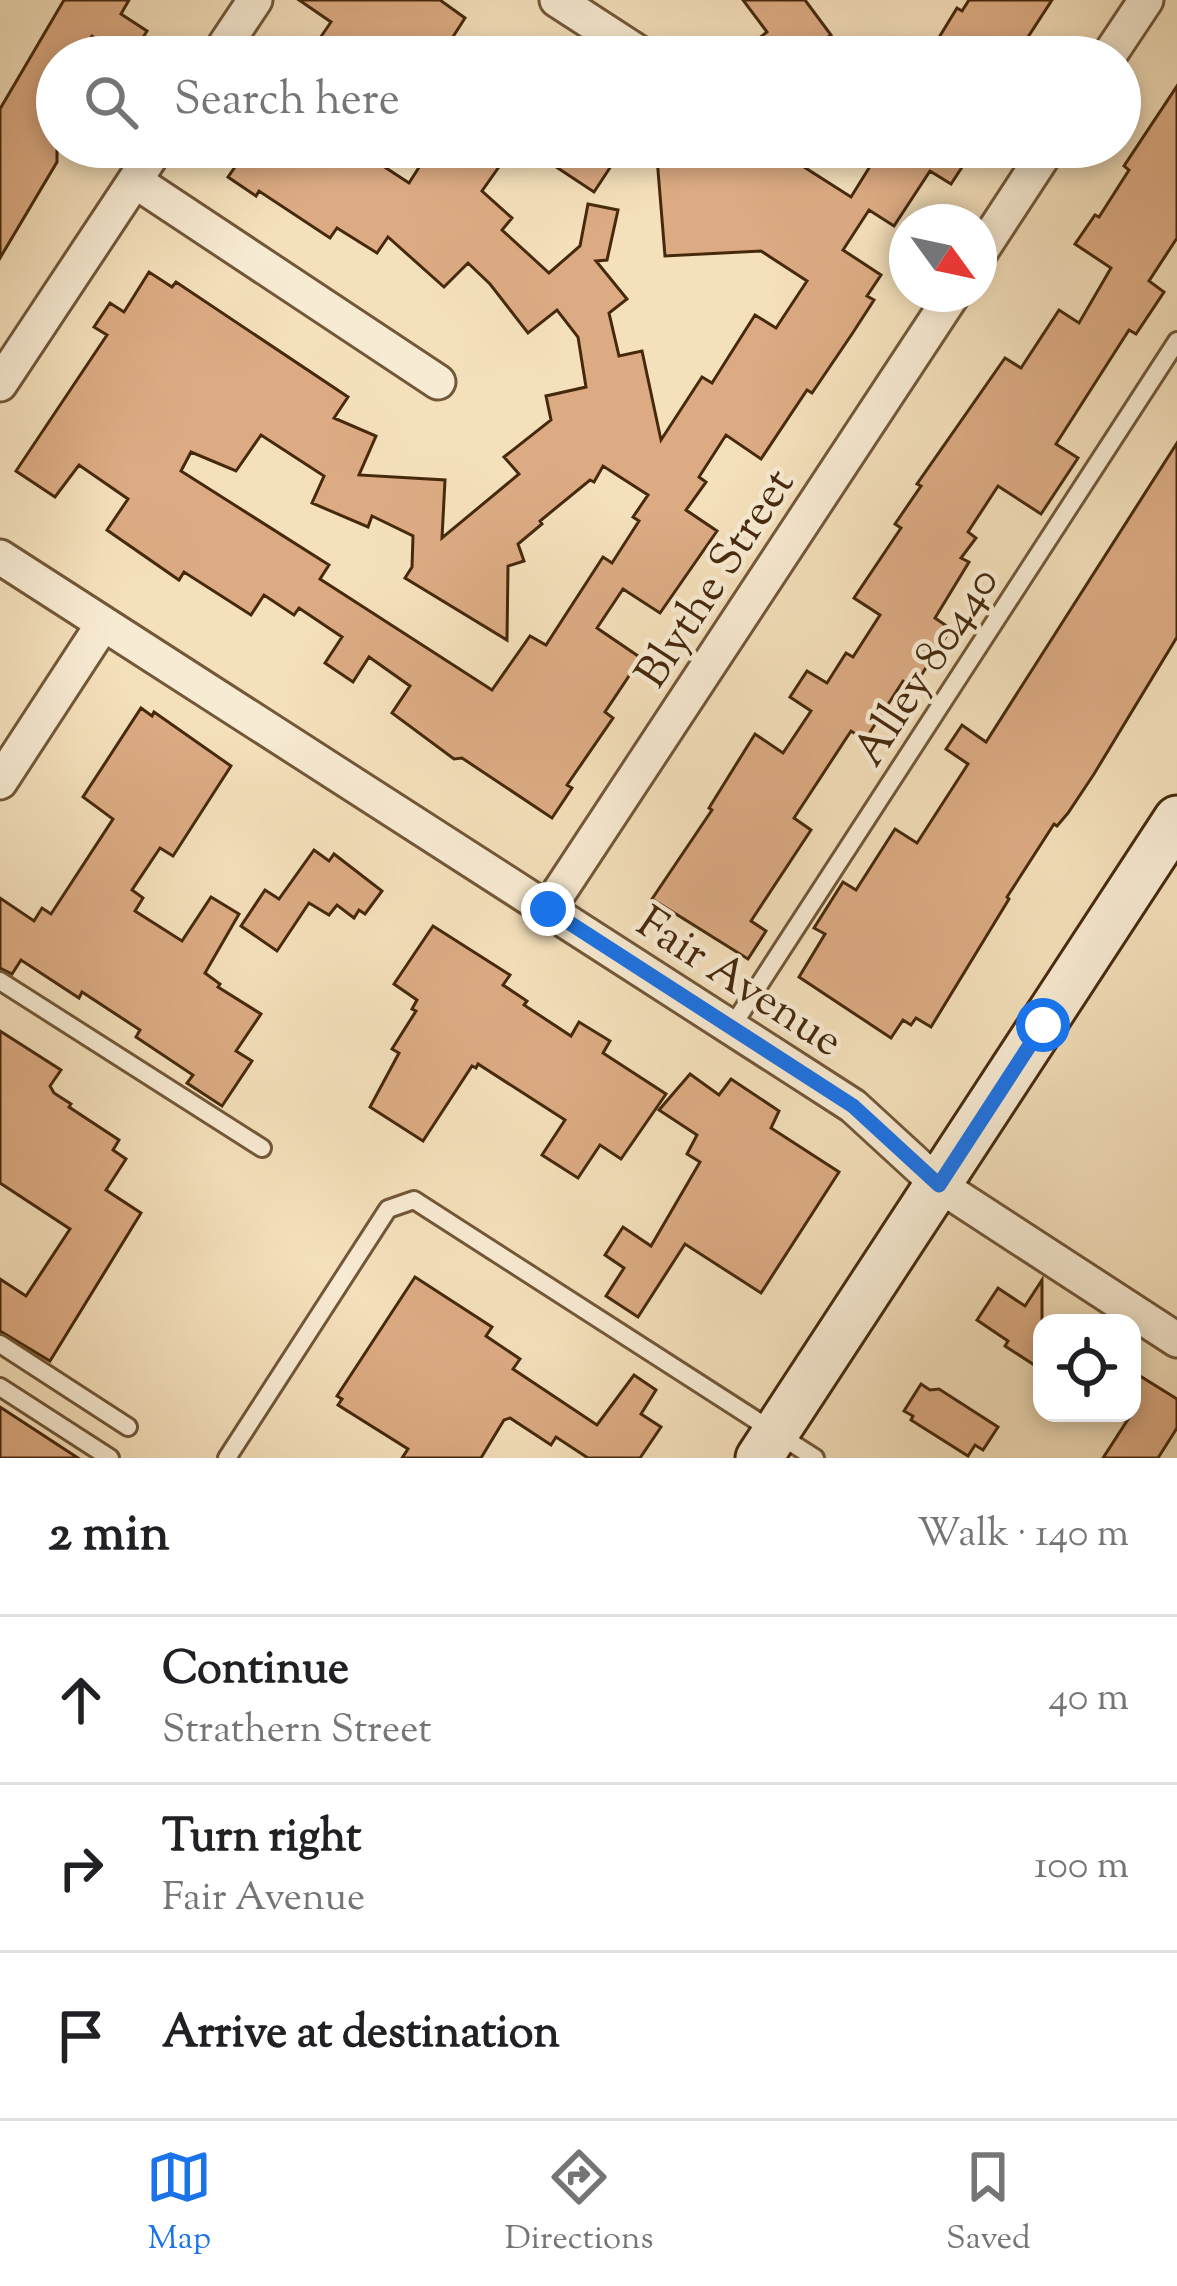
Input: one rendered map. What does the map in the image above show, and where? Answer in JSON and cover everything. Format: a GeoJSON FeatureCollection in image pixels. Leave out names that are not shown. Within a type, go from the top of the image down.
{"type":"FeatureCollection","features":[{"type":"Feature","properties":{"kind":"main road"},"geometry":{"type":"LineString","coordinates":[[766,1446],[1177,819]]}},
{"type":"Feature","properties":{"kind":"street"},"geometry":{"type":"LineString","coordinates":[[232,36],[256,0]]}},
{"type":"Feature","properties":{"kind":"street"},"geometry":{"type":"LineString","coordinates":[[557,0],[613,36]]}},
{"type":"Feature","properties":{"kind":"street"},"geometry":{"type":"LineString","coordinates":[[1122,36],[1146,0]]}},
{"type":"Feature","properties":{"kind":"street"},"geometry":{"type":"LineString","coordinates":[[0,384],[143,168]]}},
{"type":"Feature","properties":{"kind":"street"},"geometry":{"type":"LineString","coordinates":[[997,226],[1035,168]]}},
{"type":"Feature","properties":{"kind":"street"},"geometry":{"type":"LineString","coordinates":[[135,181],[438,382]]}},
{"type":"Feature","properties":{"kind":"street","name":"Blythe Street"},"geometry":{"type":"LineString","coordinates":[[548,909],[940,312]]}},
{"type":"Feature","properties":{"kind":"street","name":"Fair Avenue"},"geometry":{"type":"LineString","coordinates":[[0,557],[853,1106],[939,1185],[1177,1340]]}},
{"type":"Feature","properties":{"kind":"street"},"geometry":{"type":"LineString","coordinates":[[0,782],[103,624]]}},
{"type":"Feature","properties":{"kind":"lane","name":"Alley 80440"},"geometry":{"type":"LineString","coordinates":[[731,1028],[1177,341]]}},
{"type":"Feature","properties":{"kind":"lane"},"geometry":{"type":"LineString","coordinates":[[0,980],[262,1148]]}},
{"type":"Feature","properties":{"kind":"lane"},"geometry":{"type":"LineString","coordinates":[[227,1458],[388,1209],[414,1200],[766,1446],[815,1458]]}},
{"type":"Feature","properties":{"kind":"lane"},"geometry":{"type":"LineString","coordinates":[[0,1344],[128,1426]]}},
{"type":"Feature","properties":{"kind":"lane"},"geometry":{"type":"LineString","coordinates":[[0,1387],[110,1458]]}},
{"type":"Feature","properties":{"kind":"building"},"geometry":{"type":"Polygon","coordinates":[[[64,0],[129,0],[121,14],[147,31],[144,36],[43,36],[64,0]]]}},
{"type":"Feature","properties":{"kind":"building"},"geometry":{"type":"Polygon","coordinates":[[[299,0],[440,0],[465,18],[453,36],[321,36],[331,22],[299,0]]]}},
{"type":"Feature","properties":{"kind":"building"},"geometry":{"type":"Polygon","coordinates":[[[743,0],[805,0],[831,35],[762,36],[767,32],[743,0]]]}},
{"type":"Feature","properties":{"kind":"building"},"geometry":{"type":"Polygon","coordinates":[[[969,0],[1052,0],[1029,36],[940,36],[957,8],[962,11],[969,0]]]}},
{"type":"Feature","properties":{"kind":"building"},"geometry":{"type":"Polygon","coordinates":[[[36,48],[36,168],[53,168],[0,258],[0,109],[36,48]]]}},
{"type":"Feature","properties":{"kind":"building"},"geometry":{"type":"Polygon","coordinates":[[[1177,86],[1177,238],[1149,281],[1164,292],[1136,334],[1129,330],[1056,444],[1078,458],[1041,514],[998,486],[968,532],[976,538],[961,558],[969,562],[935,618],[951,629],[913,688],[903,681],[865,740],[851,731],[794,818],[811,830],[751,921],[766,931],[748,959],[652,899],[712,810],[755,734],[783,753],[811,711],[790,697],[807,671],[827,683],[846,653],[853,657],[880,615],[854,598],[901,528],[895,524],[921,486],[917,484],[1005,358],[1021,368],[1059,310],[1079,323],[1111,268],[1075,244],[1095,215],[1099,217],[1126,168],[1141,168],[1141,140],[1177,86]]]}},
{"type":"Feature","properties":{"kind":"building"},"geometry":{"type":"Polygon","coordinates":[[[234,168],[386,168],[409,183],[419,168],[498,168],[482,191],[512,218],[502,230],[549,273],[580,246],[588,204],[618,210],[607,260],[596,261],[627,299],[609,313],[619,356],[642,351],[661,440],[702,377],[712,383],[755,315],[776,328],[807,281],[761,251],[665,256],[658,168],[806,168],[851,197],[869,168],[961,168],[951,184],[930,171],[908,204],[889,204],[889,223],[869,210],[843,250],[881,275],[867,296],[874,300],[852,334],[761,459],[726,435],[699,477],[706,482],[686,510],[717,531],[660,613],[623,589],[597,628],[641,658],[605,712],[613,718],[567,785],[572,788],[552,818],[462,758],[454,759],[392,713],[410,686],[369,657],[353,682],[325,663],[342,637],[299,608],[294,615],[264,595],[251,615],[184,572],[179,580],[107,530],[128,499],[79,465],[55,497],[16,471],[107,335],[94,327],[110,303],[124,312],[149,272],[172,287],[176,282],[348,397],[334,418],[376,436],[359,475],[445,480],[442,538],[519,474],[504,457],[551,420],[546,396],[586,387],[578,337],[557,310],[528,333],[468,263],[444,287],[388,237],[377,253],[337,228],[330,238],[259,191],[256,196],[228,177],[234,168]],[[261,435],[236,471],[191,452],[181,471],[329,565],[320,579],[492,690],[530,636],[546,645],[603,557],[612,563],[639,521],[633,517],[648,495],[603,466],[594,482],[590,480],[540,521],[518,544],[524,561],[508,566],[507,640],[405,578],[412,567],[413,536],[372,516],[368,527],[312,503],[324,476],[261,435]]]}},
{"type":"Feature","properties":{"kind":"building"},"geometry":{"type":"Polygon","coordinates":[[[558,168],[610,168],[594,192],[558,168]]]}},
{"type":"Feature","properties":{"kind":"building"},"geometry":{"type":"Polygon","coordinates":[[[1177,443],[1177,637],[1094,774],[1068,813],[1054,824],[1007,897],[931,1027],[916,1018],[911,1025],[903,1020],[891,1038],[799,977],[825,934],[814,928],[843,882],[856,890],[895,829],[917,843],[968,764],[946,749],[962,725],[986,742],[1177,443]]]}},
{"type":"Feature","properties":{"kind":"building"},"geometry":{"type":"Polygon","coordinates":[[[141,708],[152,716],[154,712],[231,766],[173,856],[160,848],[132,890],[143,898],[135,911],[182,941],[211,897],[239,914],[205,973],[218,987],[261,1014],[236,1051],[252,1061],[222,1106],[187,1083],[193,1075],[136,1037],[140,1030],[82,992],[79,998],[21,960],[12,974],[0,968],[0,898],[34,921],[42,908],[51,914],[113,819],[83,797],[141,708]]]}},
{"type":"Feature","properties":{"kind":"building"},"geometry":{"type":"Polygon","coordinates":[[[314,850],[329,861],[334,854],[382,891],[365,914],[359,910],[354,918],[337,905],[329,915],[309,903],[277,951],[241,926],[265,890],[279,899],[314,850]]]}},
{"type":"Feature","properties":{"kind":"building"},"geometry":{"type":"Polygon","coordinates":[[[433,926],[510,975],[503,985],[527,1001],[524,1005],[571,1036],[579,1022],[610,1041],[603,1053],[666,1094],[621,1159],[600,1145],[578,1178],[542,1155],[565,1120],[478,1064],[472,1066],[423,1141],[370,1107],[399,1053],[392,1049],[416,1011],[412,1009],[417,1000],[394,984],[433,926]]]}},
{"type":"Feature","properties":{"kind":"building"},"geometry":{"type":"Polygon","coordinates":[[[0,1031],[61,1070],[50,1086],[54,1093],[119,1140],[113,1150],[126,1159],[106,1190],[141,1213],[50,1361],[0,1331],[0,1279],[26,1296],[70,1229],[0,1183],[0,1031]]]}},
{"type":"Feature","properties":{"kind":"building"},"geometry":{"type":"Polygon","coordinates":[[[690,1074],[719,1095],[731,1079],[779,1111],[771,1128],[839,1172],[761,1293],[685,1244],[638,1317],[606,1296],[624,1268],[605,1255],[623,1227],[651,1246],[700,1162],[687,1154],[697,1135],[659,1110],[690,1074]]]}},
{"type":"Feature","properties":{"kind":"building"},"geometry":{"type":"Polygon","coordinates":[[[415,1277],[492,1327],[486,1336],[520,1359],[513,1369],[597,1425],[634,1375],[656,1390],[641,1414],[661,1427],[640,1458],[588,1458],[556,1437],[551,1445],[510,1418],[504,1420],[481,1458],[402,1458],[408,1449],[338,1405],[342,1399],[337,1396],[415,1277]]]}},
{"type":"Feature","properties":{"kind":"building"},"geometry":{"type":"Polygon","coordinates":[[[1042,1280],[1042,1314],[1033,1314],[1033,1364],[977,1320],[998,1288],[1025,1306],[1042,1280]]]}},
{"type":"Feature","properties":{"kind":"building"},"geometry":{"type":"Polygon","coordinates":[[[1141,1377],[1177,1399],[1177,1428],[1158,1458],[1103,1458],[1126,1422],[1141,1422],[1141,1377]]]}},
{"type":"Feature","properties":{"kind":"building"},"geometry":{"type":"Polygon","coordinates":[[[921,1384],[939,1389],[998,1427],[983,1450],[975,1445],[968,1456],[911,1420],[913,1416],[904,1411],[921,1384]]]}},
{"type":"Feature","properties":{"kind":"building"},"geometry":{"type":"Polygon","coordinates":[[[0,1407],[78,1458],[0,1458],[0,1407]]]}},
{"type":"Feature","properties":{"kind":"route"},"geometry":{"type":"LineString","coordinates":[[548,909],[853,1106],[939,1185],[1043,1025]]}}]}
